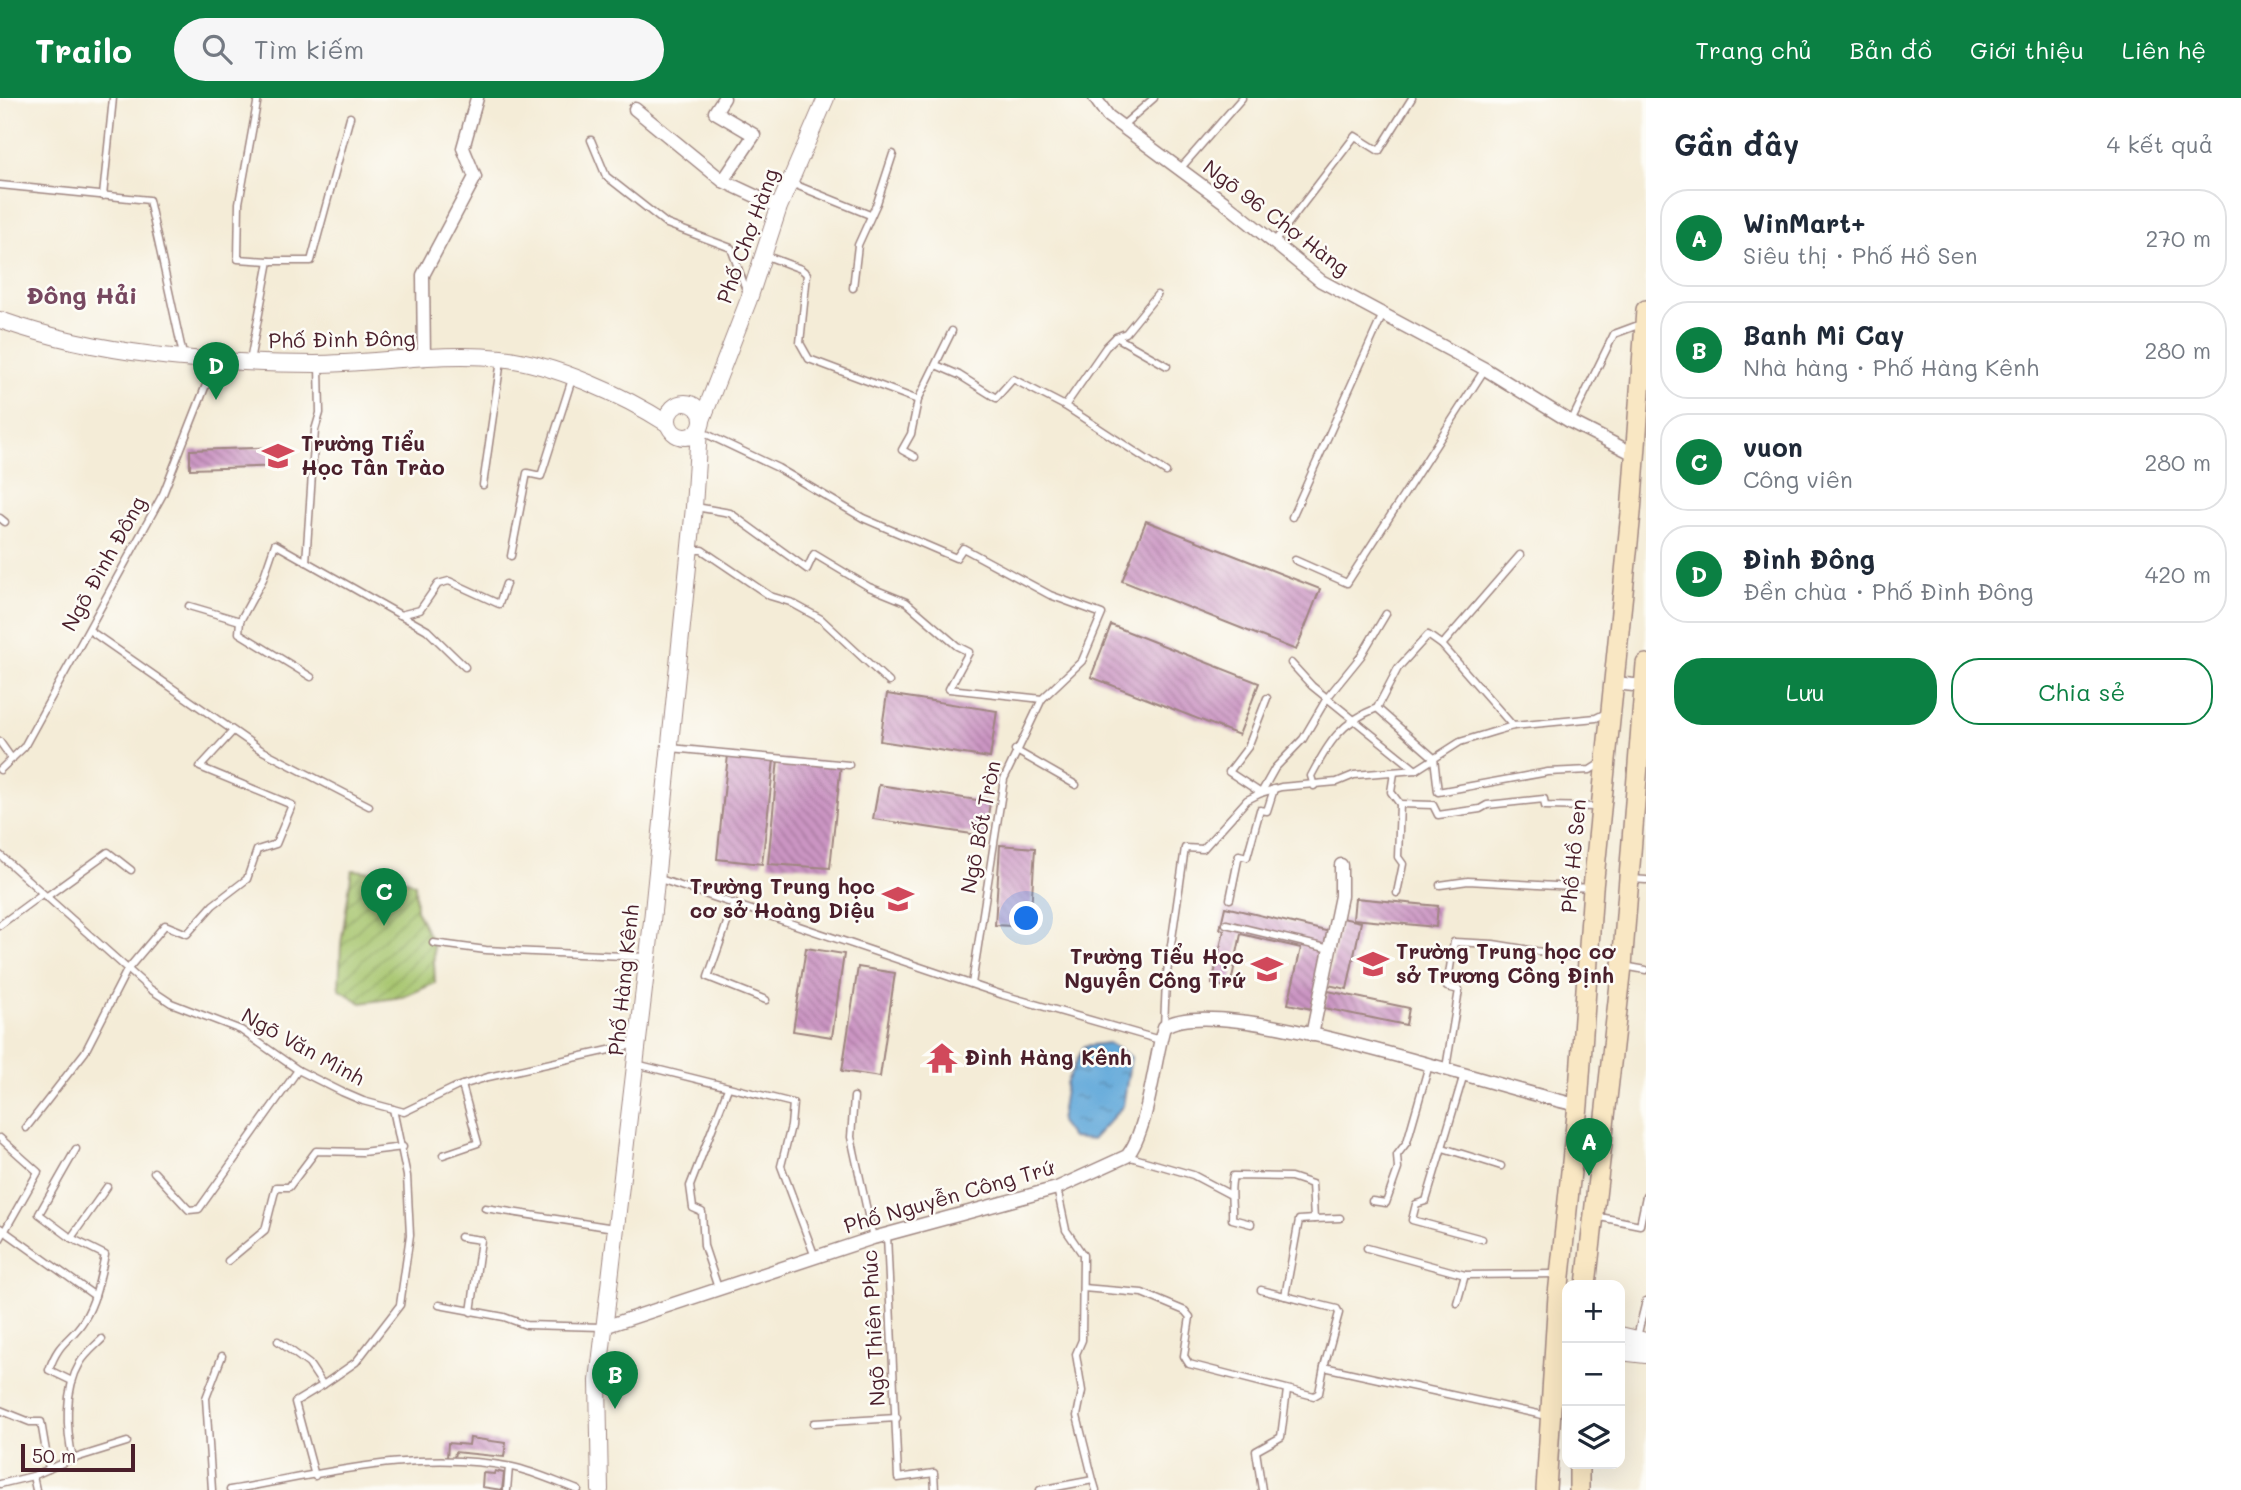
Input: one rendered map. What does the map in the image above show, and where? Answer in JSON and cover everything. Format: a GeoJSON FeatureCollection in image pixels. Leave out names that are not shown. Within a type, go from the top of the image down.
{"type":"FeatureCollection","features":[{"type":"Feature","properties":{"kind":"main road","name":"Phố Hồ Sen"},"geometry":{"type":"LineString","coordinates":[[1546,1490],[1549,1417],[1561,1348],[1561,1274],[1578,1105],[1593,888],[1636,455],[1645,316]]}},
{"type":"Feature","properties":{"kind":"main road"},"geometry":{"type":"LineString","coordinates":[[1586,1280],[1622,965],[1638,879],[1646,664]]}},
{"type":"Feature","properties":{"kind":"main road"},"geometry":{"type":"LineString","coordinates":[[1579,1469],[1579,1490]]}},
{"type":"Feature","properties":{"kind":"street"},"geometry":{"type":"LineString","coordinates":[[424,359],[423,275],[475,177],[463,148],[477,98]]}},
{"type":"Feature","properties":{"kind":"street"},"geometry":{"type":"LineString","coordinates":[[723,181],[754,135],[715,112],[724,98]]}},
{"type":"Feature","properties":{"kind":"street","name":"Phố Chợ Hàng"},"geometry":{"type":"LineString","coordinates":[[698,418],[749,299],[779,207],[826,98]]}},
{"type":"Feature","properties":{"kind":"street","name":"Ngõ 96 Chợ Hàng"},"geometry":{"type":"LineString","coordinates":[[1095,98],[1108,116],[1180,169],[1321,281],[1485,369]]}},
{"type":"Feature","properties":{"kind":"street"},"geometry":{"type":"LineString","coordinates":[[635,109],[723,181],[779,207]]}},
{"type":"Feature","properties":{"kind":"street","name":"Phố Đình Đông"},"geometry":{"type":"LineString","coordinates":[[0,320],[43,335],[184,360],[318,364],[501,358],[572,377],[639,405],[673,423]]}},
{"type":"Feature","properties":{"kind":"street"},"geometry":{"type":"LineString","coordinates":[[1485,369],[1571,422],[1636,455]]}},
{"type":"Feature","properties":{"kind":"street"},"geometry":{"type":"LineString","coordinates":[[673,423],[689,437],[698,418],[682,403],[673,423],[697,475]]}},
{"type":"Feature","properties":{"kind":"street","name":"Phố Hàng Kênh"},"geometry":{"type":"LineString","coordinates":[[600,1490],[598,1381],[648,957],[697,475],[698,418]]}},
{"type":"Feature","properties":{"kind":"street"},"geometry":{"type":"LineString","coordinates":[[1615,683],[1645,685]]}},
{"type":"Feature","properties":{"kind":"street"},"geometry":{"type":"LineString","coordinates":[[1312,1035],[1341,895],[1341,865]]}},
{"type":"Feature","properties":{"kind":"street"},"geometry":{"type":"LineString","coordinates":[[1127,1156],[1134,1147],[1140,1129],[1164,1027],[1184,1018],[1220,1017],[1312,1035],[1430,1063],[1578,1105]]}},
{"type":"Feature","properties":{"kind":"street","name":"Phố Nguyễn Công Trứ"},"geometry":{"type":"LineString","coordinates":[[604,1326],[873,1238],[1057,1188],[1127,1156]]}},
{"type":"Feature","properties":{"kind":"street"},"geometry":{"type":"LineString","coordinates":[[1625,1352],[1646,1354]]}},
{"type":"Feature","properties":{"kind":"lane"},"geometry":{"type":"LineString","coordinates":[[103,196],[113,98]]}},
{"type":"Feature","properties":{"kind":"lane"},"geometry":{"type":"LineString","coordinates":[[258,98],[239,203],[238,259],[311,261],[350,117]]}},
{"type":"Feature","properties":{"kind":"lane"},"geometry":{"type":"LineString","coordinates":[[1122,126],[1154,98]]}},
{"type":"Feature","properties":{"kind":"lane"},"geometry":{"type":"LineString","coordinates":[[1180,169],[1242,98]]}},
{"type":"Feature","properties":{"kind":"lane"},"geometry":{"type":"LineString","coordinates":[[1274,242],[1354,136],[1379,151],[1412,98]]}},
{"type":"Feature","properties":{"kind":"lane"},"geometry":{"type":"LineString","coordinates":[[591,140],[606,176],[667,224],[730,248],[749,299]]}},
{"type":"Feature","properties":{"kind":"lane"},"geometry":{"type":"LineString","coordinates":[[853,288],[858,245],[893,154]]}},
{"type":"Feature","properties":{"kind":"lane"},"geometry":{"type":"LineString","coordinates":[[789,183],[870,215]]}},
{"type":"Feature","properties":{"kind":"lane"},"geometry":{"type":"LineString","coordinates":[[0,185],[149,200],[184,360]]}},
{"type":"Feature","properties":{"kind":"lane"},"geometry":{"type":"LineString","coordinates":[[765,256],[801,269],[807,274],[800,343],[809,359],[918,400]]}},
{"type":"Feature","properties":{"kind":"lane"},"geometry":{"type":"LineString","coordinates":[[250,363],[269,261]]}},
{"type":"Feature","properties":{"kind":"lane"},"geometry":{"type":"LineString","coordinates":[[1065,406],[1116,337],[1126,333],[1157,295]]}},
{"type":"Feature","properties":{"kind":"lane"},"geometry":{"type":"LineString","coordinates":[[1292,517],[1382,314]]}},
{"type":"Feature","properties":{"kind":"lane"},"geometry":{"type":"LineString","coordinates":[[1571,422],[1614,334],[1645,316]]}},
{"type":"Feature","properties":{"kind":"lane"},"geometry":{"type":"LineString","coordinates":[[915,457],[902,450],[911,435],[918,400],[952,331]]}},
{"type":"Feature","properties":{"kind":"lane"},"geometry":{"type":"LineString","coordinates":[[1116,337],[1167,366]]}},
{"type":"Feature","properties":{"kind":"lane"},"geometry":{"type":"LineString","coordinates":[[483,485],[501,358]]}},
{"type":"Feature","properties":{"kind":"lane","name":"Ngõ Đình Đông"},"geometry":{"type":"LineString","coordinates":[[0,770],[24,747],[163,494],[215,362]]}},
{"type":"Feature","properties":{"kind":"lane"},"geometry":{"type":"LineString","coordinates":[[306,562],[315,430],[320,413],[318,364]]}},
{"type":"Feature","properties":{"kind":"lane"},"geometry":{"type":"LineString","coordinates":[[936,365],[959,374],[996,398],[1013,379],[1065,406],[1166,472]]}},
{"type":"Feature","properties":{"kind":"lane"},"geometry":{"type":"LineString","coordinates":[[1295,560],[1347,583],[1485,369]]}},
{"type":"Feature","properties":{"kind":"lane"},"geometry":{"type":"LineString","coordinates":[[511,556],[527,473],[541,476],[572,377]]}},
{"type":"Feature","properties":{"kind":"lane","name":"Ngõ Bốt Tròn"},"geometry":{"type":"LineString","coordinates":[[698,418],[863,518],[956,558],[963,548],[1050,595],[1102,614],[1083,661],[1042,699],[1015,750],[1004,779],[972,984]]}},
{"type":"Feature","properties":{"kind":"lane"},"geometry":{"type":"LineString","coordinates":[[694,507],[730,513],[807,569],[814,554],[869,587],[906,603],[957,646],[969,652],[949,689],[1042,699]]}},
{"type":"Feature","properties":{"kind":"lane"},"geometry":{"type":"LineString","coordinates":[[311,677],[239,633],[240,621],[262,579],[275,544],[427,631],[465,667]]}},
{"type":"Feature","properties":{"kind":"lane"},"geometry":{"type":"LineString","coordinates":[[688,550],[702,550],[770,596],[790,602],[821,619],[889,682]]}},
{"type":"Feature","properties":{"kind":"lane"},"geometry":{"type":"LineString","coordinates":[[1441,645],[1520,555]]}},
{"type":"Feature","properties":{"kind":"lane"},"geometry":{"type":"LineString","coordinates":[[400,615],[420,610],[438,584],[449,581],[499,604],[506,584]]}},
{"type":"Feature","properties":{"kind":"lane"},"geometry":{"type":"LineString","coordinates":[[189,606],[240,621]]}},
{"type":"Feature","properties":{"kind":"lane"},"geometry":{"type":"LineString","coordinates":[[1261,793],[1275,768],[1303,739],[1327,698],[1361,656],[1386,614]]}},
{"type":"Feature","properties":{"kind":"lane"},"geometry":{"type":"LineString","coordinates":[[89,630],[261,750],[369,806]]}},
{"type":"Feature","properties":{"kind":"lane"},"geometry":{"type":"LineString","coordinates":[[1314,786],[1311,776],[1322,755],[1352,718],[1377,708],[1398,668],[1428,635],[1441,645],[1513,726]]}},
{"type":"Feature","properties":{"kind":"lane"},"geometry":{"type":"LineString","coordinates":[[1291,663],[1327,698],[1416,770]]}},
{"type":"Feature","properties":{"kind":"lane"},"geometry":{"type":"LineString","coordinates":[[1261,793],[1229,772],[1248,747],[1267,698]]}},
{"type":"Feature","properties":{"kind":"lane"},"geometry":{"type":"LineString","coordinates":[[1377,708],[1434,758],[1438,792],[1548,772],[1590,770],[1608,758]]}},
{"type":"Feature","properties":{"kind":"lane"},"geometry":{"type":"LineString","coordinates":[[1164,1027],[1166,980],[1185,848],[1203,849],[1247,800],[1274,789],[1337,782],[1354,775],[1416,770],[1460,742],[1513,726],[1595,718],[1612,709]]}},
{"type":"Feature","properties":{"kind":"lane"},"geometry":{"type":"LineString","coordinates":[[26,1128],[85,1052],[127,970],[165,925],[187,934],[213,905],[247,879],[257,850],[276,844],[292,805],[200,767],[233,731]]}},
{"type":"Feature","properties":{"kind":"lane"},"geometry":{"type":"LineString","coordinates":[[0,742],[12,759]]}},
{"type":"Feature","properties":{"kind":"lane"},"geometry":{"type":"LineString","coordinates":[[669,747],[849,765]]}},
{"type":"Feature","properties":{"kind":"lane"},"geometry":{"type":"LineString","coordinates":[[1015,750],[1076,785]]}},
{"type":"Feature","properties":{"kind":"lane"},"geometry":{"type":"LineString","coordinates":[[1394,773],[1391,792],[1400,804],[1398,857],[1403,864],[1397,893]]}},
{"type":"Feature","properties":{"kind":"lane"},"geometry":{"type":"LineString","coordinates":[[1230,899],[1239,855],[1247,856],[1260,810],[1267,811],[1274,789]]}},
{"type":"Feature","properties":{"kind":"lane"},"geometry":{"type":"LineString","coordinates":[[1400,804],[1433,805],[1438,815],[1480,809],[1487,805],[1544,799],[1545,806],[1601,807]]}},
{"type":"Feature","properties":{"kind":"lane"},"geometry":{"type":"LineString","coordinates":[[0,925],[108,852],[131,870]]}},
{"type":"Feature","properties":{"kind":"lane","name":"Ngõ Văn Minh"},"geometry":{"type":"LineString","coordinates":[[0,855],[127,970],[171,1003],[241,1030],[298,1070],[363,1101],[404,1112],[462,1085],[636,1044]]}},
{"type":"Feature","properties":{"kind":"lane"},"geometry":{"type":"LineString","coordinates":[[655,877],[972,984],[1160,1040]]}},
{"type":"Feature","properties":{"kind":"lane"},"geometry":{"type":"LineString","coordinates":[[1440,885],[1468,881],[1593,888]]}},
{"type":"Feature","properties":{"kind":"lane"},"geometry":{"type":"LineString","coordinates":[[734,903],[708,977],[766,1000]]}},
{"type":"Feature","properties":{"kind":"lane"},"geometry":{"type":"LineString","coordinates":[[1226,925],[1330,949]]}},
{"type":"Feature","properties":{"kind":"lane"},"geometry":{"type":"LineString","coordinates":[[1446,1068],[1459,990],[1447,987],[1454,942],[1493,944],[1588,959]]}},
{"type":"Feature","properties":{"kind":"lane"},"geometry":{"type":"LineString","coordinates":[[433,943],[486,950],[648,957]]}},
{"type":"Feature","properties":{"kind":"lane"},"geometry":{"type":"LineString","coordinates":[[1622,965],[1646,970]]}},
{"type":"Feature","properties":{"kind":"lane"},"geometry":{"type":"LineString","coordinates":[[1372,1201],[1387,1203],[1398,1169],[1397,1155],[1407,1142],[1430,1063]]}},
{"type":"Feature","properties":{"kind":"lane"},"geometry":{"type":"LineString","coordinates":[[636,1064],[793,1103],[792,1126],[781,1166],[815,1257]]}},
{"type":"Feature","properties":{"kind":"lane"},"geometry":{"type":"LineString","coordinates":[[155,1172],[189,1210],[199,1209],[298,1070]]}},
{"type":"Feature","properties":{"kind":"lane"},"geometry":{"type":"LineString","coordinates":[[1465,1073],[1426,1201],[1416,1204],[1412,1220],[1482,1239]]}},
{"type":"Feature","properties":{"kind":"lane"},"geometry":{"type":"LineString","coordinates":[[443,1154],[478,1143],[462,1085]]}},
{"type":"Feature","properties":{"kind":"lane"},"geometry":{"type":"LineString","coordinates":[[719,1290],[705,1246],[702,1212],[693,1208],[691,1186],[728,1088]]}},
{"type":"Feature","properties":{"kind":"lane"},"geometry":{"type":"LineString","coordinates":[[854,1097],[851,1137],[873,1238]]}},
{"type":"Feature","properties":{"kind":"lane"},"geometry":{"type":"LineString","coordinates":[[315,1476],[295,1402],[356,1362],[400,1305],[410,1235],[403,1147],[393,1109]]}},
{"type":"Feature","properties":{"kind":"lane"},"geometry":{"type":"LineString","coordinates":[[0,1138],[38,1172],[1,1229],[0,1239]]}},
{"type":"Feature","properties":{"kind":"lane"},"geometry":{"type":"LineString","coordinates":[[228,1262],[265,1230],[276,1187],[289,1187],[316,1152],[362,1152],[403,1147]]}},
{"type":"Feature","properties":{"kind":"lane"},"geometry":{"type":"LineString","coordinates":[[1443,1148],[1501,1166]]}},
{"type":"Feature","properties":{"kind":"lane"},"geometry":{"type":"LineString","coordinates":[[72,1381],[49,1370],[61,1344],[83,1322],[95,1296],[105,1255],[71,1238],[39,1214],[76,1149]]}},
{"type":"Feature","properties":{"kind":"lane"},"geometry":{"type":"LineString","coordinates":[[1127,1156],[1193,1175],[1229,1194]]}},
{"type":"Feature","properties":{"kind":"lane"},"geometry":{"type":"LineString","coordinates":[[1251,1224],[1232,1219],[1233,1203],[1229,1194],[1233,1177],[1291,1177],[1312,1184],[1314,1219]]}},
{"type":"Feature","properties":{"kind":"lane"},"geometry":{"type":"LineString","coordinates":[[71,1238],[107,1187]]}},
{"type":"Feature","properties":{"kind":"lane"},"geometry":{"type":"LineString","coordinates":[[1057,1188],[1066,1230],[1083,1255],[1082,1340],[1076,1354],[1082,1391],[1077,1416],[1096,1490]]}},
{"type":"Feature","properties":{"kind":"lane"},"geometry":{"type":"LineString","coordinates":[[1593,1215],[1640,1225],[1646,1196]]}},
{"type":"Feature","properties":{"kind":"lane"},"geometry":{"type":"LineString","coordinates":[[485,1208],[616,1229]]}},
{"type":"Feature","properties":{"kind":"lane"},"geometry":{"type":"LineString","coordinates":[[1285,1296],[1299,1220],[1340,1218]]}},
{"type":"Feature","properties":{"kind":"lane"},"geometry":{"type":"LineString","coordinates":[[1,1229],[95,1296]]}},
{"type":"Feature","properties":{"kind":"lane","name":"Ngõ Thiên Phúc"},"geometry":{"type":"LineString","coordinates":[[887,1235],[898,1478],[934,1473],[935,1490]]}},
{"type":"Feature","properties":{"kind":"lane"},"geometry":{"type":"LineString","coordinates":[[460,1237],[481,1240],[471,1312]]}},
{"type":"Feature","properties":{"kind":"lane"},"geometry":{"type":"LineString","coordinates":[[1367,1248],[1465,1275],[1561,1274]]}},
{"type":"Feature","properties":{"kind":"lane"},"geometry":{"type":"LineString","coordinates":[[1457,1303],[1465,1275]]}},
{"type":"Feature","properties":{"kind":"lane"},"geometry":{"type":"LineString","coordinates":[[1083,1288],[1142,1293],[1166,1301],[1190,1317],[1184,1356],[1189,1364],[1314,1396],[1319,1393],[1337,1309],[1261,1290]]}},
{"type":"Feature","properties":{"kind":"lane"},"geometry":{"type":"LineString","coordinates":[[1641,1340],[1646,1301]]}},
{"type":"Feature","properties":{"kind":"lane"},"geometry":{"type":"LineString","coordinates":[[439,1305],[504,1317],[526,1325],[604,1326]]}},
{"type":"Feature","properties":{"kind":"lane"},"geometry":{"type":"LineString","coordinates":[[73,1459],[67,1434],[72,1381],[80,1361],[102,1339]]}},
{"type":"Feature","properties":{"kind":"lane"},"geometry":{"type":"LineString","coordinates":[[278,1341],[309,1364],[323,1385]]}},
{"type":"Feature","properties":{"kind":"lane"},"geometry":{"type":"LineString","coordinates":[[212,1490],[206,1398],[222,1356]]}},
{"type":"Feature","properties":{"kind":"lane"},"geometry":{"type":"LineString","coordinates":[[1324,1367],[1549,1417]]}},
{"type":"Feature","properties":{"kind":"lane"},"geometry":{"type":"LineString","coordinates":[[1262,1490],[1256,1451],[1281,1437],[1286,1390]]}},
{"type":"Feature","properties":{"kind":"lane"},"geometry":{"type":"LineString","coordinates":[[0,1410],[30,1422],[41,1422],[48,1469]]}},
{"type":"Feature","properties":{"kind":"lane","name":"Ngõ Thiên Phúc"},"geometry":{"type":"LineString","coordinates":[[814,1423],[897,1418]]}},
{"type":"Feature","properties":{"kind":"lane"},"geometry":{"type":"LineString","coordinates":[[0,1484],[33,1476],[73,1459],[127,1442]]}},
{"type":"Feature","properties":{"kind":"lane"},"geometry":{"type":"LineString","coordinates":[[230,1490],[315,1476],[372,1463],[416,1460],[509,1467],[578,1490]]}},
{"type":"Feature","properties":{"kind":"lane"},"geometry":{"type":"LineString","coordinates":[[507,1490],[509,1467]]}},
{"type":"Feature","properties":{"kind":"lane"},"geometry":{"type":"LineString","coordinates":[[33,1476],[36,1490]]}},
{"type":"Feature","properties":{"kind":"lane"},"geometry":{"type":"LineString","coordinates":[[286,1480],[288,1490]]}},
{"type":"Feature","properties":{"kind":"lane"},"geometry":{"type":"LineString","coordinates":[[1040,1490],[1093,1480]]}},
{"type":"Feature","properties":{"kind":"green space"},"geometry":{"type":"Polygon","coordinates":[[[352,870],[391,873],[415,884],[416,910],[433,943],[435,983],[403,997],[361,1003],[339,989],[341,944],[352,870]]]}},
{"type":"Feature","properties":{"kind":"water"},"geometry":{"type":"Polygon","coordinates":[[[1108,1043],[1131,1057],[1123,1106],[1092,1140],[1072,1138],[1060,1122],[1066,1083],[1084,1046],[1108,1043]]]}},
{"type":"Feature","properties":{"kind":"building"},"geometry":{"type":"Polygon","coordinates":[[[286,447],[287,466],[190,469],[190,450],[286,447]]]}},
{"type":"Feature","properties":{"kind":"building"},"geometry":{"type":"Polygon","coordinates":[[[1146,521],[1320,589],[1296,650],[1122,581],[1146,521]]]}},
{"type":"Feature","properties":{"kind":"building"},"geometry":{"type":"Polygon","coordinates":[[[1111,625],[1259,683],[1239,735],[1091,677],[1111,625]]]}},
{"type":"Feature","properties":{"kind":"building"},"geometry":{"type":"Polygon","coordinates":[[[887,694],[997,711],[990,758],[880,741],[887,694]]]}},
{"type":"Feature","properties":{"kind":"building"},"geometry":{"type":"Polygon","coordinates":[[[728,755],[774,760],[762,864],[717,859],[728,755]]]}},
{"type":"Feature","properties":{"kind":"building"},"geometry":{"type":"Polygon","coordinates":[[[778,759],[841,763],[830,868],[768,864],[778,759]]]}},
{"type":"Feature","properties":{"kind":"building"},"geometry":{"type":"Polygon","coordinates":[[[879,785],[990,802],[985,836],[873,819],[879,785]]]}},
{"type":"Feature","properties":{"kind":"building"},"geometry":{"type":"Polygon","coordinates":[[[1000,845],[1035,848],[1030,927],[995,925],[1000,845]]]}},
{"type":"Feature","properties":{"kind":"building"},"geometry":{"type":"Polygon","coordinates":[[[1355,898],[1438,906],[1436,927],[1353,919],[1355,898]]]}},
{"type":"Feature","properties":{"kind":"building"},"geometry":{"type":"Polygon","coordinates":[[[1225,907],[1330,932],[1312,1009],[1288,1004],[1301,948],[1241,934],[1230,988],[1212,984],[1224,930],[1220,929],[1225,907]]]}},
{"type":"Feature","properties":{"kind":"building"},"geometry":{"type":"Polygon","coordinates":[[[1342,918],[1361,922],[1347,989],[1328,985],[1342,918]]]}},
{"type":"Feature","properties":{"kind":"building"},"geometry":{"type":"Polygon","coordinates":[[[806,948],[844,954],[832,1037],[793,1031],[806,948]]]}},
{"type":"Feature","properties":{"kind":"building"},"geometry":{"type":"Polygon","coordinates":[[[858,967],[895,973],[880,1077],[842,1071],[858,967]]]}},
{"type":"Feature","properties":{"kind":"building"},"geometry":{"type":"Polygon","coordinates":[[[1328,991],[1409,1008],[1406,1025],[1324,1008],[1328,991]]]}},
{"type":"Feature","properties":{"kind":"building"},"geometry":{"type":"Polygon","coordinates":[[[470,1438],[506,1443],[504,1457],[455,1452],[454,1458],[447,1458],[448,1443],[469,1445],[470,1438]]]}},
{"type":"Feature","properties":{"kind":"building"},"geometry":{"type":"Polygon","coordinates":[[[495,1471],[504,1473],[502,1490],[482,1487],[483,1473],[494,1474],[495,1471]]]}},
{"type":"Feature","properties":{"kind":"place","name":"Đình Đông"},"geometry":{"type":"Point","coordinates":[216,400]}},
{"type":"Feature","properties":{"kind":"place","name":"Trường Tiểu Học Tân Trào"},"geometry":{"type":"Point","coordinates":[278,456]}},
{"type":"Feature","properties":{"kind":"place","name":"Trường Trung học cơ sở Hoàng Diệu"},"geometry":{"type":"Point","coordinates":[898,899]}},
{"type":"Feature","properties":{"kind":"place","name":"vuon"},"geometry":{"type":"Point","coordinates":[384,926]}},
{"type":"Feature","properties":{"kind":"place","name":"Trường Trung học cơ sở Trương Công Định"},"geometry":{"type":"Point","coordinates":[1373,964]}},
{"type":"Feature","properties":{"kind":"place","name":"Trường Tiểu Học Nguyễn Công Trứ"},"geometry":{"type":"Point","coordinates":[1267,969]}},
{"type":"Feature","properties":{"kind":"place","name":"Đình Hàng Kênh"},"geometry":{"type":"Point","coordinates":[942,1058]}},
{"type":"Feature","properties":{"kind":"place","name":"WinMart+"},"geometry":{"type":"Point","coordinates":[1589,1176]}},
{"type":"Feature","properties":{"kind":"place","name":"Banh Mi Cay"},"geometry":{"type":"Point","coordinates":[615,1409]}},
{"type":"Feature","properties":{"kind":"district","name":"Đông Hải"},"geometry":{"type":"Point","coordinates":[82,296]}}]}
